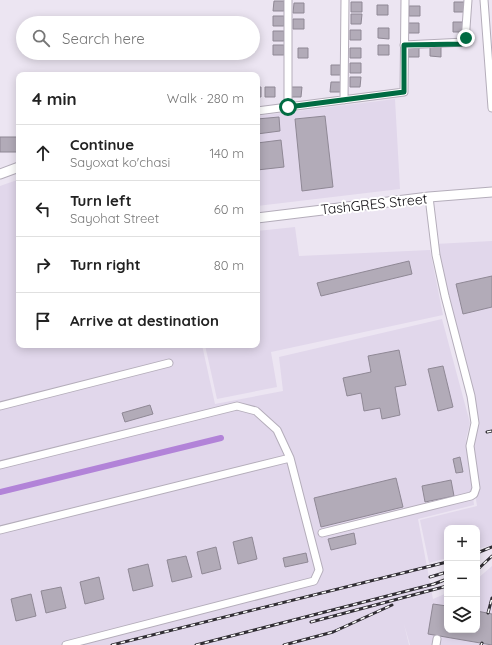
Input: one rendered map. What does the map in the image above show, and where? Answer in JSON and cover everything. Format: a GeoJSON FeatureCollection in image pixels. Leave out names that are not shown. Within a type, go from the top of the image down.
{"type":"FeatureCollection","features":[{"type":"Feature","properties":{"kind":"main road"},"geometry":{"type":"LineString","coordinates":[[0,174],[16,168]]}},
{"type":"Feature","properties":{"kind":"main road","name":"TashGRES Street"},"geometry":{"type":"LineString","coordinates":[[260,218],[492,192]]}},
{"type":"Feature","properties":{"kind":"street"},"geometry":{"type":"LineString","coordinates":[[288,0],[288,107]]}},
{"type":"Feature","properties":{"kind":"street"},"geometry":{"type":"LineString","coordinates":[[344,100],[346,0]]}},
{"type":"Feature","properties":{"kind":"street"},"geometry":{"type":"LineString","coordinates":[[260,111],[404,92],[405,0]]}},
{"type":"Feature","properties":{"kind":"street"},"geometry":{"type":"LineString","coordinates":[[404,45],[465,42],[468,0]]}},
{"type":"Feature","properties":{"kind":"street"},"geometry":{"type":"LineString","coordinates":[[484,0],[492,108]]}},
{"type":"Feature","properties":{"kind":"street"},"geometry":{"type":"LineString","coordinates":[[322,533],[471,496],[474,494],[476,488],[470,446],[475,424],[471,396],[443,289],[436,255],[429,198]]}},
{"type":"Feature","properties":{"kind":"street"},"geometry":{"type":"LineString","coordinates":[[0,406],[169,363]]}},
{"type":"Feature","properties":{"kind":"street"},"geometry":{"type":"LineString","coordinates":[[0,465],[236,406],[256,411],[277,430],[290,458],[319,570],[314,581],[66,645]]}},
{"type":"Feature","properties":{"kind":"street"},"geometry":{"type":"LineString","coordinates":[[0,530],[290,458]]}},
{"type":"Feature","properties":{"kind":"shaded area"},"geometry":{"type":"Polygon","coordinates":[[[395,99],[400,189],[260,206],[260,116],[395,99]]]}},
{"type":"Feature","properties":{"kind":"shaded area"},"geometry":{"type":"Polygon","coordinates":[[[16,180],[16,348],[203,348],[215,404],[283,391],[279,357],[442,319],[470,423],[466,439],[474,505],[418,519],[433,599],[444,594],[444,633],[480,633],[480,576],[492,566],[492,645],[410,645],[404,624],[409,645],[0,645],[0,186],[16,180]]]}},
{"type":"Feature","properties":{"kind":"shaded area"},"geometry":{"type":"Polygon","coordinates":[[[295,227],[299,256],[430,250],[443,315],[271,352],[277,387],[217,399],[206,348],[260,348],[260,231],[295,227]]]}},
{"type":"Feature","properties":{"kind":"shaded area"},"geometry":{"type":"Polygon","coordinates":[[[492,241],[492,545],[480,548],[480,525],[444,525],[444,559],[429,563],[420,520],[477,506],[467,441],[473,424],[449,318],[435,244],[492,241]]]}},
{"type":"Feature","properties":{"kind":"building"},"geometry":{"type":"Polygon","coordinates":[[[274,1],[284,1],[284,11],[273,11],[274,1]]]}},
{"type":"Feature","properties":{"kind":"building"},"geometry":{"type":"Polygon","coordinates":[[[351,2],[362,2],[362,12],[351,12],[351,2]]]}},
{"type":"Feature","properties":{"kind":"building"},"geometry":{"type":"Polygon","coordinates":[[[454,2],[465,2],[465,12],[454,12],[454,2]]]}},
{"type":"Feature","properties":{"kind":"building"},"geometry":{"type":"Polygon","coordinates":[[[294,3],[304,3],[304,13],[293,13],[294,3]]]}},
{"type":"Feature","properties":{"kind":"building"},"geometry":{"type":"Polygon","coordinates":[[[377,5],[388,5],[388,15],[377,15],[377,5]]]}},
{"type":"Feature","properties":{"kind":"building"},"geometry":{"type":"Polygon","coordinates":[[[409,6],[420,6],[420,16],[409,16],[409,6]]]}},
{"type":"Feature","properties":{"kind":"building"},"geometry":{"type":"Polygon","coordinates":[[[351,14],[362,14],[361,24],[351,24],[351,14]]]}},
{"type":"Feature","properties":{"kind":"building"},"geometry":{"type":"Polygon","coordinates":[[[273,16],[284,16],[284,26],[273,26],[273,16]]]}},
{"type":"Feature","properties":{"kind":"building"},"geometry":{"type":"Polygon","coordinates":[[[293,19],[304,19],[304,29],[293,29],[293,19]]]}},
{"type":"Feature","properties":{"kind":"building"},"geometry":{"type":"Polygon","coordinates":[[[453,22],[464,22],[464,32],[453,32],[453,22]]]}},
{"type":"Feature","properties":{"kind":"building"},"geometry":{"type":"Polygon","coordinates":[[[408,23],[419,23],[419,33],[408,33],[408,23]]]}},
{"type":"Feature","properties":{"kind":"building"},"geometry":{"type":"Polygon","coordinates":[[[378,28],[389,28],[389,39],[378,38],[378,28]]]}},
{"type":"Feature","properties":{"kind":"building"},"geometry":{"type":"Polygon","coordinates":[[[350,30],[361,30],[361,40],[350,40],[350,30]]]}},
{"type":"Feature","properties":{"kind":"building"},"geometry":{"type":"Polygon","coordinates":[[[273,31],[284,31],[284,41],[273,41],[273,31]]]}},
{"type":"Feature","properties":{"kind":"building"},"geometry":{"type":"Polygon","coordinates":[[[273,45],[284,45],[284,55],[273,55],[273,45]]]}},
{"type":"Feature","properties":{"kind":"building"},"geometry":{"type":"Polygon","coordinates":[[[378,45],[389,45],[389,55],[378,55],[378,45]]]}},
{"type":"Feature","properties":{"kind":"building"},"geometry":{"type":"Polygon","coordinates":[[[430,46],[441,46],[441,57],[430,56],[430,46]]]}},
{"type":"Feature","properties":{"kind":"building"},"geometry":{"type":"Polygon","coordinates":[[[408,47],[419,47],[419,57],[408,57],[408,47]]]}},
{"type":"Feature","properties":{"kind":"building"},"geometry":{"type":"Polygon","coordinates":[[[298,48],[308,48],[308,58],[298,58],[298,48]]]}},
{"type":"Feature","properties":{"kind":"building"},"geometry":{"type":"Polygon","coordinates":[[[350,48],[361,48],[361,58],[350,58],[350,48]]]}},
{"type":"Feature","properties":{"kind":"building"},"geometry":{"type":"Polygon","coordinates":[[[350,63],[361,63],[361,73],[350,73],[350,63]]]}},
{"type":"Feature","properties":{"kind":"building"},"geometry":{"type":"Polygon","coordinates":[[[331,65],[342,65],[341,75],[331,75],[331,65]]]}},
{"type":"Feature","properties":{"kind":"building"},"geometry":{"type":"Polygon","coordinates":[[[350,77],[361,77],[360,87],[350,87],[350,77]]]}},
{"type":"Feature","properties":{"kind":"building"},"geometry":{"type":"Polygon","coordinates":[[[331,82],[341,82],[341,92],[330,92],[331,82]]]}},
{"type":"Feature","properties":{"kind":"building"},"geometry":{"type":"Polygon","coordinates":[[[265,87],[275,87],[275,97],[265,97],[265,87]]]}},
{"type":"Feature","properties":{"kind":"building"},"geometry":{"type":"Polygon","coordinates":[[[291,87],[302,87],[301,97],[291,97],[291,87]]]}},
{"type":"Feature","properties":{"kind":"building"},"geometry":{"type":"Polygon","coordinates":[[[325,116],[333,187],[302,191],[295,119],[325,116]]]}},
{"type":"Feature","properties":{"kind":"building"},"geometry":{"type":"Polygon","coordinates":[[[279,117],[280,131],[260,134],[260,119],[279,117]]]}},
{"type":"Feature","properties":{"kind":"building"},"geometry":{"type":"Polygon","coordinates":[[[0,137],[16,137],[16,152],[0,152],[0,137]]]}},
{"type":"Feature","properties":{"kind":"building"},"geometry":{"type":"Polygon","coordinates":[[[281,140],[284,167],[260,170],[260,143],[281,140]]]}},
{"type":"Feature","properties":{"kind":"building"},"geometry":{"type":"Polygon","coordinates":[[[409,261],[412,274],[321,296],[317,283],[409,261]]]}},
{"type":"Feature","properties":{"kind":"building"},"geometry":{"type":"Polygon","coordinates":[[[492,276],[492,307],[463,314],[456,284],[492,276]]]}},
{"type":"Feature","properties":{"kind":"building"},"geometry":{"type":"Polygon","coordinates":[[[399,350],[406,385],[395,387],[400,415],[382,419],[380,408],[364,411],[361,393],[347,396],[343,378],[371,372],[368,356],[399,350]]]}},
{"type":"Feature","properties":{"kind":"building"},"geometry":{"type":"Polygon","coordinates":[[[443,366],[453,407],[438,411],[428,369],[443,366]]]}},
{"type":"Feature","properties":{"kind":"building"},"geometry":{"type":"Polygon","coordinates":[[[150,405],[153,414],[125,422],[122,413],[150,405]]]}},
{"type":"Feature","properties":{"kind":"building"},"geometry":{"type":"Polygon","coordinates":[[[460,457],[463,472],[456,473],[453,459],[460,457]]]}},
{"type":"Feature","properties":{"kind":"building"},"geometry":{"type":"Polygon","coordinates":[[[396,478],[403,507],[321,527],[314,498],[396,478]]]}},
{"type":"Feature","properties":{"kind":"building"},"geometry":{"type":"Polygon","coordinates":[[[451,480],[454,496],[425,502],[422,486],[451,480]]]}},
{"type":"Feature","properties":{"kind":"building"},"geometry":{"type":"Polygon","coordinates":[[[354,533],[356,544],[331,550],[328,539],[354,533]]]}},
{"type":"Feature","properties":{"kind":"building"},"geometry":{"type":"Polygon","coordinates":[[[252,537],[257,559],[238,564],[233,542],[252,537]]]}},
{"type":"Feature","properties":{"kind":"building"},"geometry":{"type":"Polygon","coordinates":[[[216,547],[221,569],[202,574],[197,552],[216,547]]]}},
{"type":"Feature","properties":{"kind":"building"},"geometry":{"type":"Polygon","coordinates":[[[306,553],[308,562],[285,567],[283,558],[306,553]]]}},
{"type":"Feature","properties":{"kind":"building"},"geometry":{"type":"Polygon","coordinates":[[[186,556],[192,577],[172,582],[167,560],[186,556]]]}},
{"type":"Feature","properties":{"kind":"building"},"geometry":{"type":"Polygon","coordinates":[[[148,564],[153,586],[133,591],[128,569],[148,564]]]}},
{"type":"Feature","properties":{"kind":"building"},"geometry":{"type":"Polygon","coordinates":[[[99,577],[104,599],[85,604],[80,582],[99,577]]]}},
{"type":"Feature","properties":{"kind":"building"},"geometry":{"type":"Polygon","coordinates":[[[61,587],[66,608],[46,613],[41,591],[61,587]]]}},
{"type":"Feature","properties":{"kind":"building"},"geometry":{"type":"Polygon","coordinates":[[[31,594],[36,616],[16,621],[11,599],[31,594]]]}},
{"type":"Feature","properties":{"kind":"building"},"geometry":{"type":"Polygon","coordinates":[[[433,604],[444,606],[444,633],[480,633],[480,612],[492,614],[492,645],[428,634],[433,604]]]}},
{"type":"Feature","properties":{"kind":"waterway"},"geometry":{"type":"LineString","coordinates":[[0,492],[221,438]]}},
{"type":"Feature","properties":{"kind":"railway"},"geometry":{"type":"LineString","coordinates":[[487,432],[492,431]]}},
{"type":"Feature","properties":{"kind":"railway"},"geometry":{"type":"LineString","coordinates":[[480,552],[492,547]]}},
{"type":"Feature","properties":{"kind":"railway"},"geometry":{"type":"LineString","coordinates":[[480,567],[492,556]]}},
{"type":"Feature","properties":{"kind":"railway"},"geometry":{"type":"LineString","coordinates":[[112,645],[444,563]]}},
{"type":"Feature","properties":{"kind":"railway"},"geometry":{"type":"LineString","coordinates":[[430,577],[444,573]]}},
{"type":"Feature","properties":{"kind":"railway"},"geometry":{"type":"LineString","coordinates":[[196,645],[444,580]]}},
{"type":"Feature","properties":{"kind":"railway"},"geometry":{"type":"LineString","coordinates":[[311,622],[444,587]]}},
{"type":"Feature","properties":{"kind":"railway"},"geometry":{"type":"LineString","coordinates":[[488,613],[492,598]]}},
{"type":"Feature","properties":{"kind":"railway"},"geometry":{"type":"LineString","coordinates":[[284,645],[333,632],[392,605]]}},
{"type":"Feature","properties":{"kind":"route"},"geometry":{"type":"LineString","coordinates":[[288,107],[404,92],[404,45],[462,44],[465,42],[466,38]]}}]}
